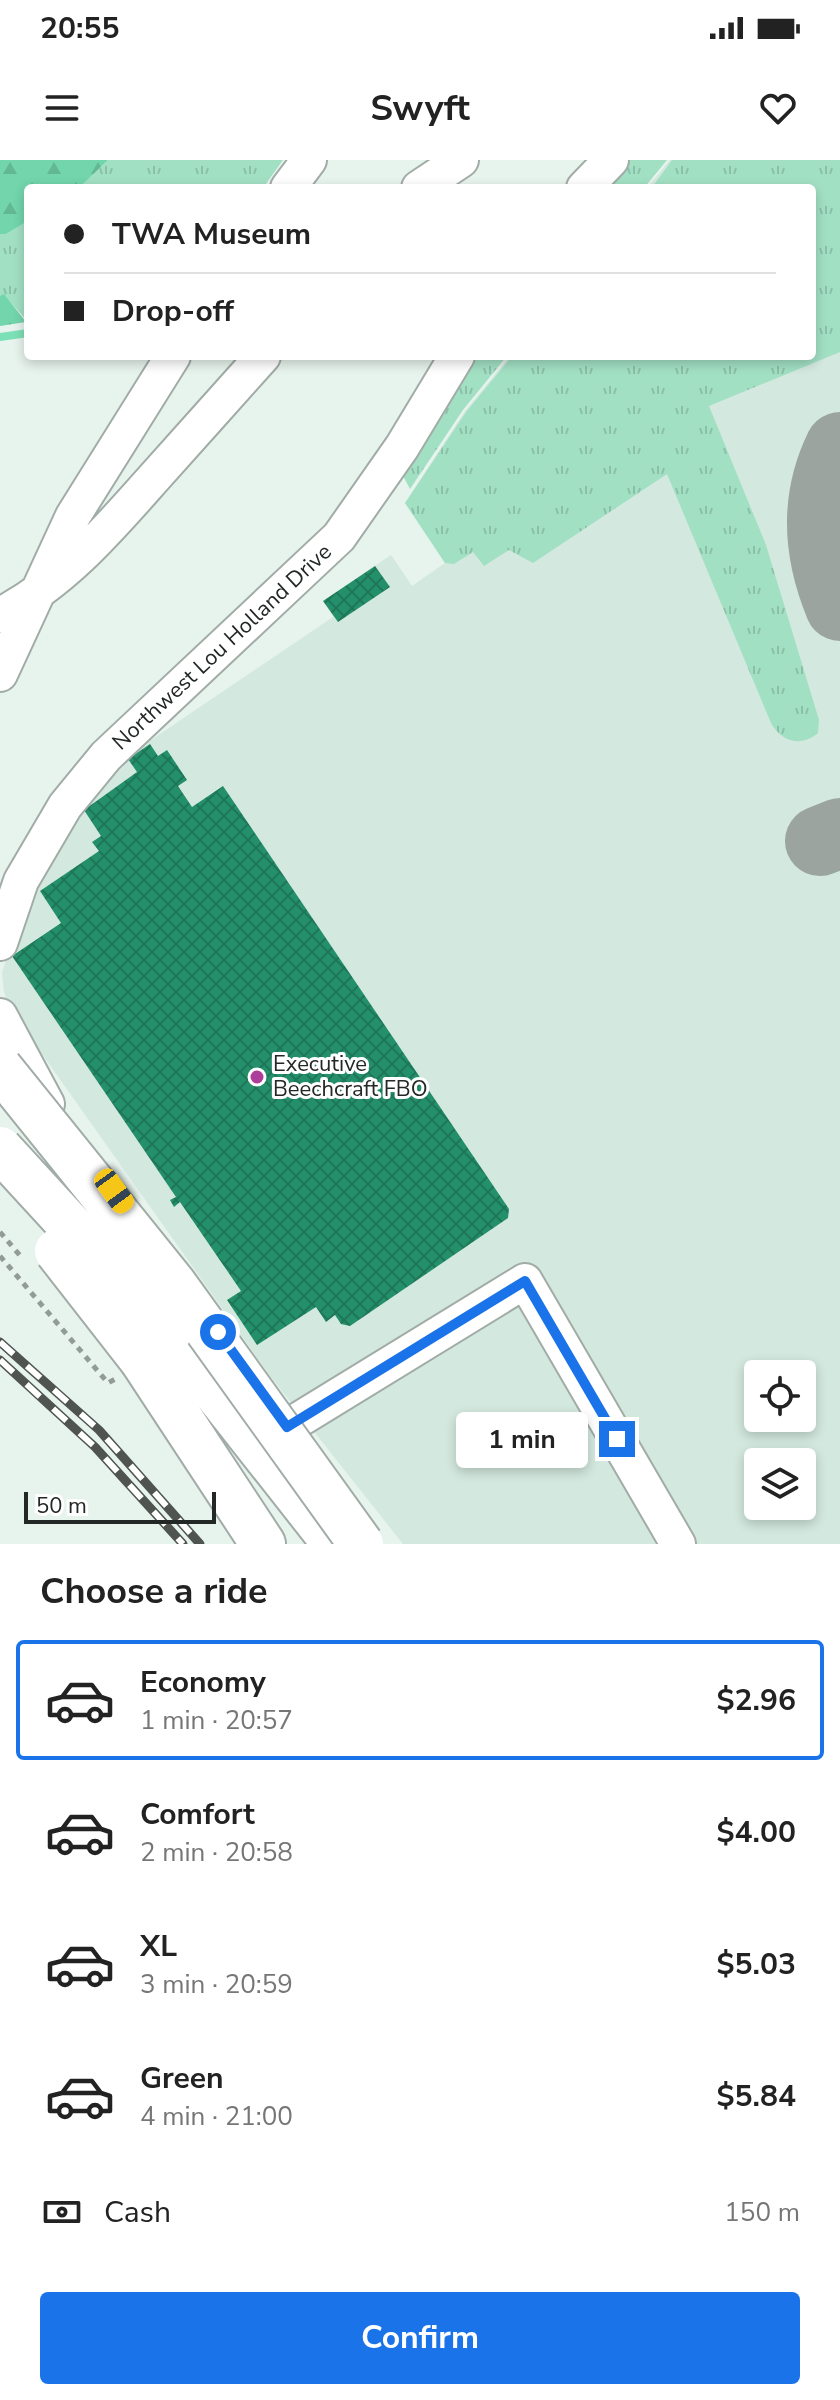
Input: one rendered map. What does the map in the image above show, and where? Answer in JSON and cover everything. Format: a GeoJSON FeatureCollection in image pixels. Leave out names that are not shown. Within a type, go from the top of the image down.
{"type":"FeatureCollection","features":[{"type":"Feature","properties":{"kind":"highway"},"geometry":{"type":"LineString","coordinates":[[0,1068],[174,1284],[361,1544]]}},
{"type":"Feature","properties":{"kind":"highway"},"geometry":{"type":"LineString","coordinates":[[0,1149],[144,1356],[263,1544]]}},
{"type":"Feature","properties":{"kind":"highway"},"geometry":{"type":"LineString","coordinates":[[0,1187],[144,1356],[335,1544]]}},
{"type":"Feature","properties":{"kind":"street"},"geometry":{"type":"LineString","coordinates":[[291,184],[309,160]]}},
{"type":"Feature","properties":{"kind":"street"},"geometry":{"type":"LineString","coordinates":[[425,184],[461,160]]}},
{"type":"Feature","properties":{"kind":"street"},"geometry":{"type":"LineString","coordinates":[[588,184],[611,160]]}},
{"type":"Feature","properties":{"kind":"street"},"geometry":{"type":"LineString","coordinates":[[0,674],[73,516],[170,360]]}},
{"type":"Feature","properties":{"kind":"street"},"geometry":{"type":"LineString","coordinates":[[0,615],[36,597],[111,525],[259,360]]}},
{"type":"Feature","properties":{"kind":"street","name":"Northwest Lou Holland Drive"},"geometry":{"type":"LineString","coordinates":[[0,943],[21,881],[65,806],[106,756],[339,537],[402,447],[455,360]]}},
{"type":"Feature","properties":{"kind":"street"},"geometry":{"type":"LineString","coordinates":[[0,1016],[48,1105],[287,1427],[378,1544]]}},
{"type":"Feature","properties":{"kind":"street"},"geometry":{"type":"LineString","coordinates":[[287,1427],[525,1281],[678,1544]]}},
{"type":"Feature","properties":{"kind":"path"},"geometry":{"type":"LineString","coordinates":[[0,1256],[108,1383],[144,1356]]}},
{"type":"Feature","properties":{"kind":"shaded area"},"geometry":{"type":"Polygon","coordinates":[[[670,160],[840,160],[840,1544],[403,1544],[270,1376],[13,1013],[4,992],[2,973],[24,902],[69,822],[123,759],[333,617],[323,601],[391,555],[412,586],[445,563],[405,503],[465,411],[507,360],[816,360],[816,184],[650,184],[670,160]]]}},
{"type":"Feature","properties":{"kind":"green space"},"geometry":{"type":"Polygon","coordinates":[[[0,160],[108,160],[83,184],[24,184],[24,223],[6,234],[0,234],[0,160]]]}},
{"type":"Feature","properties":{"kind":"green space"},"geometry":{"type":"Polygon","coordinates":[[[108,160],[283,160],[266,184],[83,184],[108,160]]]}},
{"type":"Feature","properties":{"kind":"green space"},"geometry":{"type":"Polygon","coordinates":[[[627,160],[667,160],[647,184],[606,184],[627,160]]]}},
{"type":"Feature","properties":{"kind":"green space"},"geometry":{"type":"Polygon","coordinates":[[[672,160],[840,160],[840,352],[709,406],[766,545],[819,720],[818,733],[804,740],[786,738],[771,723],[667,474],[533,563],[509,550],[484,566],[473,552],[454,564],[445,563],[405,503],[466,412],[509,360],[816,360],[816,184],[654,184],[672,160]]]}},
{"type":"Feature","properties":{"kind":"green space"},"geometry":{"type":"Polygon","coordinates":[[[24,223],[24,318],[4,295],[0,296],[0,234],[6,234],[24,223]]]}},
{"type":"Feature","properties":{"kind":"green space"},"geometry":{"type":"Polygon","coordinates":[[[4,294],[24,322],[0,326],[0,296],[4,294]]]}},
{"type":"Feature","properties":{"kind":"green space"},"geometry":{"type":"Polygon","coordinates":[[[471,360],[504,360],[463,410],[410,489],[401,472],[471,360]]]}},
{"type":"Feature","properties":{"kind":"building"},"geometry":{"type":"Polygon","coordinates":[[[375,566],[390,587],[338,622],[323,601],[375,566]]]}},
{"type":"Feature","properties":{"kind":"building","name":"Executive Beechcraft FBO"},"geometry":{"type":"Polygon","coordinates":[[[150,744],[158,756],[167,750],[187,780],[178,786],[192,807],[223,786],[509,1209],[508,1218],[350,1326],[341,1324],[335,1315],[326,1322],[316,1307],[257,1345],[227,1300],[241,1291],[180,1202],[174,1207],[170,1200],[176,1197],[12,956],[61,923],[40,891],[99,851],[92,842],[101,836],[84,810],[137,772],[128,759],[150,744]]]}},
{"type":"Feature","properties":{"kind":"waterway"},"geometry":{"type":"LineString","coordinates":[[0,337],[24,334]]}},
{"type":"Feature","properties":{"kind":"taxiway"},"geometry":{"type":"LineString","coordinates":[[840,447],[826,487],[822,526],[827,566],[840,606]]}},
{"type":"Feature","properties":{"kind":"taxiway"},"geometry":{"type":"LineString","coordinates":[[820,841],[840,833]]}},
{"type":"Feature","properties":{"kind":"railway"},"geometry":{"type":"LineString","coordinates":[[0,1342],[99,1430],[200,1544]]}},
{"type":"Feature","properties":{"kind":"railway"},"geometry":{"type":"LineString","coordinates":[[0,1360],[95,1447],[183,1544]]}},
{"type":"Feature","properties":{"kind":"place","name":"Executive Beechcraft FBO"},"geometry":{"type":"Point","coordinates":[257,1077]}},
{"type":"Feature","properties":{"kind":"route"},"geometry":{"type":"LineString","coordinates":[[218,1332],[287,1427],[525,1281],[617,1439]]}}]}
